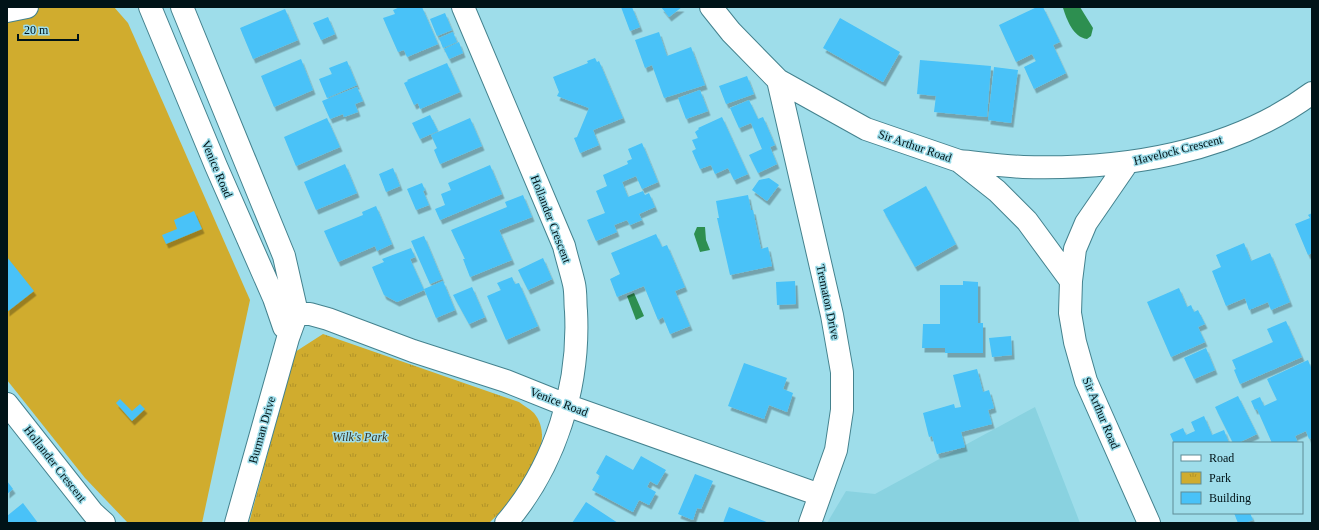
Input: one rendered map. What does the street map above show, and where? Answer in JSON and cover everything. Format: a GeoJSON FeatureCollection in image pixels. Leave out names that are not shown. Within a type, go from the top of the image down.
{"type":"FeatureCollection","features":[{"type":"Feature","properties":{"kind":"street"},"geometry":{"type":"LineString","coordinates":[[7,11],[27,7]]}},
{"type":"Feature","properties":{"kind":"street","name":"Venice Road"},"geometry":{"type":"LineString","coordinates":[[150,7],[216,166],[288,313],[328,319],[413,351],[506,382],[566,405],[820,495]]}},
{"type":"Feature","properties":{"kind":"street"},"geometry":{"type":"LineString","coordinates":[[182,7],[245,157],[284,256],[288,313]]}},
{"type":"Feature","properties":{"kind":"street","name":"Hollander Crescent"},"geometry":{"type":"LineString","coordinates":[[463,7],[564,246],[574,285],[577,329],[574,362],[566,405],[546,462],[534,486],[506,523]]}},
{"type":"Feature","properties":{"kind":"street","name":"Sir Arthur Road"},"geometry":{"type":"LineString","coordinates":[[711,7],[732,32],[778,80],[866,129],[959,161],[997,191],[1027,221],[1071,281],[1070,313],[1074,342],[1086,381],[1149,523]]}},
{"type":"Feature","properties":{"kind":"street","name":"Trematon Drive"},"geometry":{"type":"LineString","coordinates":[[778,80],[832,314],[842,372],[842,410],[836,450],[810,523]]}},
{"type":"Feature","properties":{"kind":"street","name":"Havelock Crescent"},"geometry":{"type":"LineString","coordinates":[[959,161],[1022,167],[1052,167],[1128,162],[1186,150],[1221,140],[1256,127],[1282,114],[1312,93]]}},
{"type":"Feature","properties":{"kind":"street"},"geometry":{"type":"LineString","coordinates":[[216,166],[245,157]]}},
{"type":"Feature","properties":{"kind":"street","name":"Havelock Crescent"},"geometry":{"type":"LineString","coordinates":[[1071,281],[1076,249],[1086,223],[1128,162]]}},
{"type":"Feature","properties":{"kind":"street","name":"Burman Drive"},"geometry":{"type":"LineString","coordinates":[[236,523],[288,338],[288,313]]}},
{"type":"Feature","properties":{"kind":"street","name":"Hollander Crescent"},"geometry":{"type":"LineString","coordinates":[[7,404],[93,513],[104,523]]}},
{"type":"Feature","properties":{"kind":"shaded area"},"geometry":{"type":"Polygon","coordinates":[[[1080,7],[1093,28],[1091,36],[1087,39],[1082,38],[1074,31],[1063,8],[1080,7]]]}},
{"type":"Feature","properties":{"kind":"shaded area"},"geometry":{"type":"Polygon","coordinates":[[[697,227],[705,227],[706,240],[710,250],[700,252],[694,234],[697,227]]]}},
{"type":"Feature","properties":{"kind":"shaded area"},"geometry":{"type":"Polygon","coordinates":[[[634,293],[644,316],[636,320],[627,296],[634,293]]]}},
{"type":"Feature","properties":{"kind":"shaded area"},"geometry":{"type":"Polygon","coordinates":[[[1035,407],[1080,523],[827,523],[846,491],[875,494],[1035,407]]]}},
{"type":"Feature","properties":{"kind":"green space"},"geometry":{"type":"Polygon","coordinates":[[[7,7],[114,7],[128,23],[250,300],[202,523],[128,523],[85,478],[7,380],[7,7]]]}},
{"type":"Feature","properties":{"kind":"green space","name":"Wilk's Park"},"geometry":{"type":"Polygon","coordinates":[[[323,334],[519,402],[534,413],[541,426],[542,441],[538,457],[531,472],[521,487],[489,523],[249,523],[295,352],[323,334]]]}},
{"type":"Feature","properties":{"kind":"building"},"geometry":{"type":"Polygon","coordinates":[[[400,7],[422,7],[438,44],[407,57],[404,50],[398,52],[383,18],[395,14],[393,10],[400,7]]]}},
{"type":"Feature","properties":{"kind":"building"},"geometry":{"type":"Polygon","coordinates":[[[621,7],[632,7],[640,27],[630,31],[621,7]]]}},
{"type":"Feature","properties":{"kind":"building"},"geometry":{"type":"Polygon","coordinates":[[[661,7],[682,7],[669,17],[661,7]]]}},
{"type":"Feature","properties":{"kind":"building"},"geometry":{"type":"Polygon","coordinates":[[[1037,7],[1043,7],[1060,42],[1053,45],[1066,73],[1034,89],[1024,67],[1036,61],[1032,54],[1016,62],[999,25],[1037,7]]]}},
{"type":"Feature","properties":{"kind":"building"},"geometry":{"type":"Polygon","coordinates":[[[285,9],[298,40],[253,59],[240,28],[285,9]]]}},
{"type":"Feature","properties":{"kind":"building"},"geometry":{"type":"Polygon","coordinates":[[[445,13],[452,30],[437,36],[430,19],[445,13]]]}},
{"type":"Feature","properties":{"kind":"building"},"geometry":{"type":"Polygon","coordinates":[[[328,17],[335,34],[321,40],[313,23],[328,17]]]}},
{"type":"Feature","properties":{"kind":"building"},"geometry":{"type":"Polygon","coordinates":[[[840,18],[900,52],[883,82],[823,48],[840,18]]]}},
{"type":"Feature","properties":{"kind":"building"},"geometry":{"type":"Polygon","coordinates":[[[453,32],[457,42],[443,48],[439,38],[453,32]]]}},
{"type":"Feature","properties":{"kind":"building"},"geometry":{"type":"Polygon","coordinates":[[[659,32],[667,56],[691,47],[705,85],[664,98],[652,65],[645,68],[635,40],[659,32]]]}},
{"type":"Feature","properties":{"kind":"building"},"geometry":{"type":"Polygon","coordinates":[[[459,42],[463,53],[449,59],[444,49],[459,42]]]}},
{"type":"Feature","properties":{"kind":"building"},"geometry":{"type":"Polygon","coordinates":[[[595,58],[597,62],[599,61],[623,118],[593,130],[599,145],[580,153],[574,138],[577,137],[589,108],[557,96],[559,92],[553,77],[588,63],[587,61],[595,58]]]}},
{"type":"Feature","properties":{"kind":"building"},"geometry":{"type":"Polygon","coordinates":[[[301,59],[313,90],[274,107],[261,76],[301,59]]]}},
{"type":"Feature","properties":{"kind":"building"},"geometry":{"type":"Polygon","coordinates":[[[920,60],[991,66],[987,117],[934,112],[936,96],[917,94],[920,60]]]}},
{"type":"Feature","properties":{"kind":"building"},"geometry":{"type":"Polygon","coordinates":[[[347,61],[357,85],[327,98],[319,79],[332,74],[329,68],[347,61]]]}},
{"type":"Feature","properties":{"kind":"building"},"geometry":{"type":"Polygon","coordinates":[[[447,63],[460,92],[420,109],[418,103],[414,105],[404,83],[408,81],[407,80],[447,63]]]}},
{"type":"Feature","properties":{"kind":"building"},"geometry":{"type":"Polygon","coordinates":[[[994,67],[1018,70],[1011,123],[988,120],[994,67]]]}},
{"type":"Feature","properties":{"kind":"building"},"geometry":{"type":"Polygon","coordinates":[[[747,76],[754,94],[726,104],[719,86],[747,76]]]}},
{"type":"Feature","properties":{"kind":"building"},"geometry":{"type":"Polygon","coordinates":[[[357,87],[363,101],[355,104],[358,112],[344,117],[343,114],[330,119],[322,101],[357,87]]]}},
{"type":"Feature","properties":{"kind":"building"},"geometry":{"type":"Polygon","coordinates":[[[700,90],[708,111],[686,119],[678,98],[700,90]]]}},
{"type":"Feature","properties":{"kind":"building"},"geometry":{"type":"Polygon","coordinates":[[[749,100],[758,119],[763,117],[775,145],[770,147],[777,164],[758,173],[749,155],[762,149],[751,123],[739,128],[730,108],[749,100]]]}},
{"type":"Feature","properties":{"kind":"building"},"geometry":{"type":"Polygon","coordinates":[[[430,115],[438,131],[420,139],[412,123],[430,115]]]}},
{"type":"Feature","properties":{"kind":"building"},"geometry":{"type":"Polygon","coordinates":[[[722,117],[748,174],[734,180],[728,168],[715,174],[711,165],[700,169],[692,151],[696,149],[692,140],[698,138],[695,132],[699,129],[698,128],[722,117]]]}},
{"type":"Feature","properties":{"kind":"building"},"geometry":{"type":"Polygon","coordinates":[[[327,118],[340,147],[296,166],[284,137],[327,118]]]}},
{"type":"Feature","properties":{"kind":"building"},"geometry":{"type":"Polygon","coordinates":[[[470,118],[482,146],[440,164],[434,150],[437,148],[431,135],[470,118]]]}},
{"type":"Feature","properties":{"kind":"building"},"geometry":{"type":"Polygon","coordinates":[[[642,143],[658,182],[642,189],[636,176],[622,182],[628,197],[643,191],[645,195],[649,193],[655,207],[639,214],[642,220],[630,225],[627,220],[614,225],[617,232],[596,241],[587,220],[605,213],[596,191],[607,186],[603,175],[628,164],[627,161],[632,159],[628,149],[642,143]]]}},
{"type":"Feature","properties":{"kind":"building"},"geometry":{"type":"Polygon","coordinates":[[[345,164],[357,193],[316,210],[304,182],[345,164]]]}},
{"type":"Feature","properties":{"kind":"building"},"geometry":{"type":"Polygon","coordinates":[[[490,165],[502,194],[440,220],[435,209],[445,205],[441,194],[451,190],[448,183],[490,165]]]}},
{"type":"Feature","properties":{"kind":"building"},"geometry":{"type":"Polygon","coordinates":[[[393,168],[400,186],[386,192],[379,174],[393,168]]]}},
{"type":"Feature","properties":{"kind":"building"},"geometry":{"type":"Polygon","coordinates":[[[769,178],[779,185],[767,201],[752,190],[759,180],[769,178]]]}},
{"type":"Feature","properties":{"kind":"building"},"geometry":{"type":"Polygon","coordinates":[[[422,183],[425,190],[423,191],[429,205],[416,210],[407,189],[422,183]]]}},
{"type":"Feature","properties":{"kind":"building"},"geometry":{"type":"Polygon","coordinates":[[[926,186],[956,244],[915,267],[883,210],[926,186]]]}},
{"type":"Feature","properties":{"kind":"building"},"geometry":{"type":"Polygon","coordinates":[[[523,195],[532,217],[499,230],[512,260],[470,277],[463,259],[465,259],[451,230],[507,207],[505,202],[523,195]]]}},
{"type":"Feature","properties":{"kind":"building"},"geometry":{"type":"Polygon","coordinates":[[[748,195],[751,210],[753,210],[761,249],[768,247],[772,266],[730,275],[717,218],[719,218],[716,201],[748,195]]]}},
{"type":"Feature","properties":{"kind":"building"},"geometry":{"type":"Polygon","coordinates":[[[376,206],[392,244],[377,251],[375,246],[338,262],[324,231],[363,215],[362,212],[376,206]]]}},
{"type":"Feature","properties":{"kind":"building"},"geometry":{"type":"Polygon","coordinates":[[[194,211],[202,229],[166,244],[162,235],[177,229],[174,220],[194,211]]]}},
{"type":"Feature","properties":{"kind":"building"},"geometry":{"type":"Polygon","coordinates":[[[1312,213],[1312,253],[1308,255],[1295,224],[1310,218],[1308,215],[1312,213]]]}},
{"type":"Feature","properties":{"kind":"building"},"geometry":{"type":"Polygon","coordinates":[[[656,234],[662,247],[667,245],[685,287],[675,291],[690,326],[670,334],[663,317],[658,320],[644,286],[617,297],[610,279],[620,274],[611,253],[656,234]]]}},
{"type":"Feature","properties":{"kind":"building"},"geometry":{"type":"Polygon","coordinates":[[[424,236],[442,279],[430,284],[411,241],[424,236]]]}},
{"type":"Feature","properties":{"kind":"building"},"geometry":{"type":"Polygon","coordinates":[[[1244,243],[1251,261],[1270,253],[1290,302],[1271,310],[1268,302],[1249,310],[1245,298],[1226,306],[1212,271],[1221,267],[1216,255],[1244,243]]]}},
{"type":"Feature","properties":{"kind":"building"},"geometry":{"type":"Polygon","coordinates":[[[411,248],[415,257],[410,259],[424,290],[397,302],[384,295],[372,267],[384,262],[382,259],[411,248]]]}},
{"type":"Feature","properties":{"kind":"building"},"geometry":{"type":"Polygon","coordinates":[[[7,257],[34,291],[7,312],[7,257]]]}},
{"type":"Feature","properties":{"kind":"building"},"geometry":{"type":"Polygon","coordinates":[[[543,258],[552,279],[528,290],[518,270],[543,258]]]}},
{"type":"Feature","properties":{"kind":"building"},"geometry":{"type":"Polygon","coordinates":[[[512,277],[515,284],[519,283],[538,326],[506,340],[487,296],[501,290],[497,283],[512,277]]]}},
{"type":"Feature","properties":{"kind":"building"},"geometry":{"type":"Polygon","coordinates":[[[443,281],[455,310],[436,318],[424,289],[443,281]]]}},
{"type":"Feature","properties":{"kind":"building"},"geometry":{"type":"Polygon","coordinates":[[[795,281],[796,304],[777,305],[776,282],[795,281]]]}},
{"type":"Feature","properties":{"kind":"building"},"geometry":{"type":"Polygon","coordinates":[[[963,281],[978,282],[978,323],[983,323],[983,353],[945,353],[945,348],[922,348],[923,324],[940,324],[940,285],[963,285],[963,281]]]}},
{"type":"Feature","properties":{"kind":"building"},"geometry":{"type":"Polygon","coordinates":[[[472,287],[485,317],[469,324],[453,295],[472,287]]]}},
{"type":"Feature","properties":{"kind":"building"},"geometry":{"type":"Polygon","coordinates":[[[1179,288],[1187,307],[1191,305],[1194,312],[1198,310],[1205,324],[1198,327],[1205,342],[1171,357],[1147,302],[1179,288]]]}},
{"type":"Feature","properties":{"kind":"building"},"geometry":{"type":"Polygon","coordinates":[[[1286,321],[1302,357],[1240,384],[1234,370],[1236,369],[1232,360],[1273,342],[1267,329],[1286,321]]]}},
{"type":"Feature","properties":{"kind":"building"},"geometry":{"type":"Polygon","coordinates":[[[1011,336],[1012,355],[992,357],[989,338],[1011,336]]]}},
{"type":"Feature","properties":{"kind":"building"},"geometry":{"type":"Polygon","coordinates":[[[1206,348],[1215,370],[1194,379],[1184,358],[1206,348]]]}},
{"type":"Feature","properties":{"kind":"building"},"geometry":{"type":"Polygon","coordinates":[[[1308,360],[1312,370],[1312,438],[1309,439],[1306,431],[1295,436],[1298,442],[1272,442],[1257,409],[1255,410],[1251,401],[1260,397],[1264,406],[1277,400],[1267,379],[1308,360]]]}},
{"type":"Feature","properties":{"kind":"building"},"geometry":{"type":"Polygon","coordinates":[[[744,363],[787,378],[783,389],[793,393],[787,412],[769,405],[764,419],[728,406],[744,363]]]}},
{"type":"Feature","properties":{"kind":"building"},"geometry":{"type":"Polygon","coordinates":[[[977,369],[983,392],[989,390],[994,408],[988,410],[992,424],[961,432],[965,447],[937,454],[932,436],[929,437],[923,413],[954,404],[955,408],[961,407],[953,375],[977,369]]]}},
{"type":"Feature","properties":{"kind":"building"},"geometry":{"type":"Polygon","coordinates":[[[1238,396],[1257,434],[1240,442],[1232,442],[1215,407],[1238,396]]]}},
{"type":"Feature","properties":{"kind":"building"},"geometry":{"type":"Polygon","coordinates":[[[120,399],[132,411],[140,404],[145,409],[132,421],[116,403],[120,399]]]}},
{"type":"Feature","properties":{"kind":"building"},"geometry":{"type":"Polygon","coordinates":[[[1204,416],[1212,435],[1224,430],[1229,442],[1174,442],[1170,434],[1183,428],[1186,435],[1195,431],[1191,422],[1204,416]]]}},
{"type":"Feature","properties":{"kind":"building"},"geometry":{"type":"Polygon","coordinates":[[[606,455],[633,470],[641,456],[666,470],[657,485],[650,481],[647,487],[656,492],[649,505],[639,500],[633,512],[592,490],[600,476],[596,473],[606,455]]]}},
{"type":"Feature","properties":{"kind":"building"},"geometry":{"type":"Polygon","coordinates":[[[695,474],[713,481],[701,509],[697,508],[693,520],[678,514],[695,474]]]}},
{"type":"Feature","properties":{"kind":"building"},"geometry":{"type":"Polygon","coordinates":[[[7,481],[13,489],[7,494],[7,481]]]}},
{"type":"Feature","properties":{"kind":"building"},"geometry":{"type":"Polygon","coordinates":[[[586,502],[618,523],[572,523],[586,502]]]}},
{"type":"Feature","properties":{"kind":"building"},"geometry":{"type":"Polygon","coordinates":[[[23,503],[38,523],[7,523],[7,516],[23,503]]]}},
{"type":"Feature","properties":{"kind":"building"},"geometry":{"type":"Polygon","coordinates":[[[729,507],[769,523],[723,523],[729,507]]]}},
{"type":"Feature","properties":{"kind":"building"},"geometry":{"type":"Polygon","coordinates":[[[1234,514],[1250,514],[1253,520],[1245,523],[1238,523],[1234,514]]]}}]}
